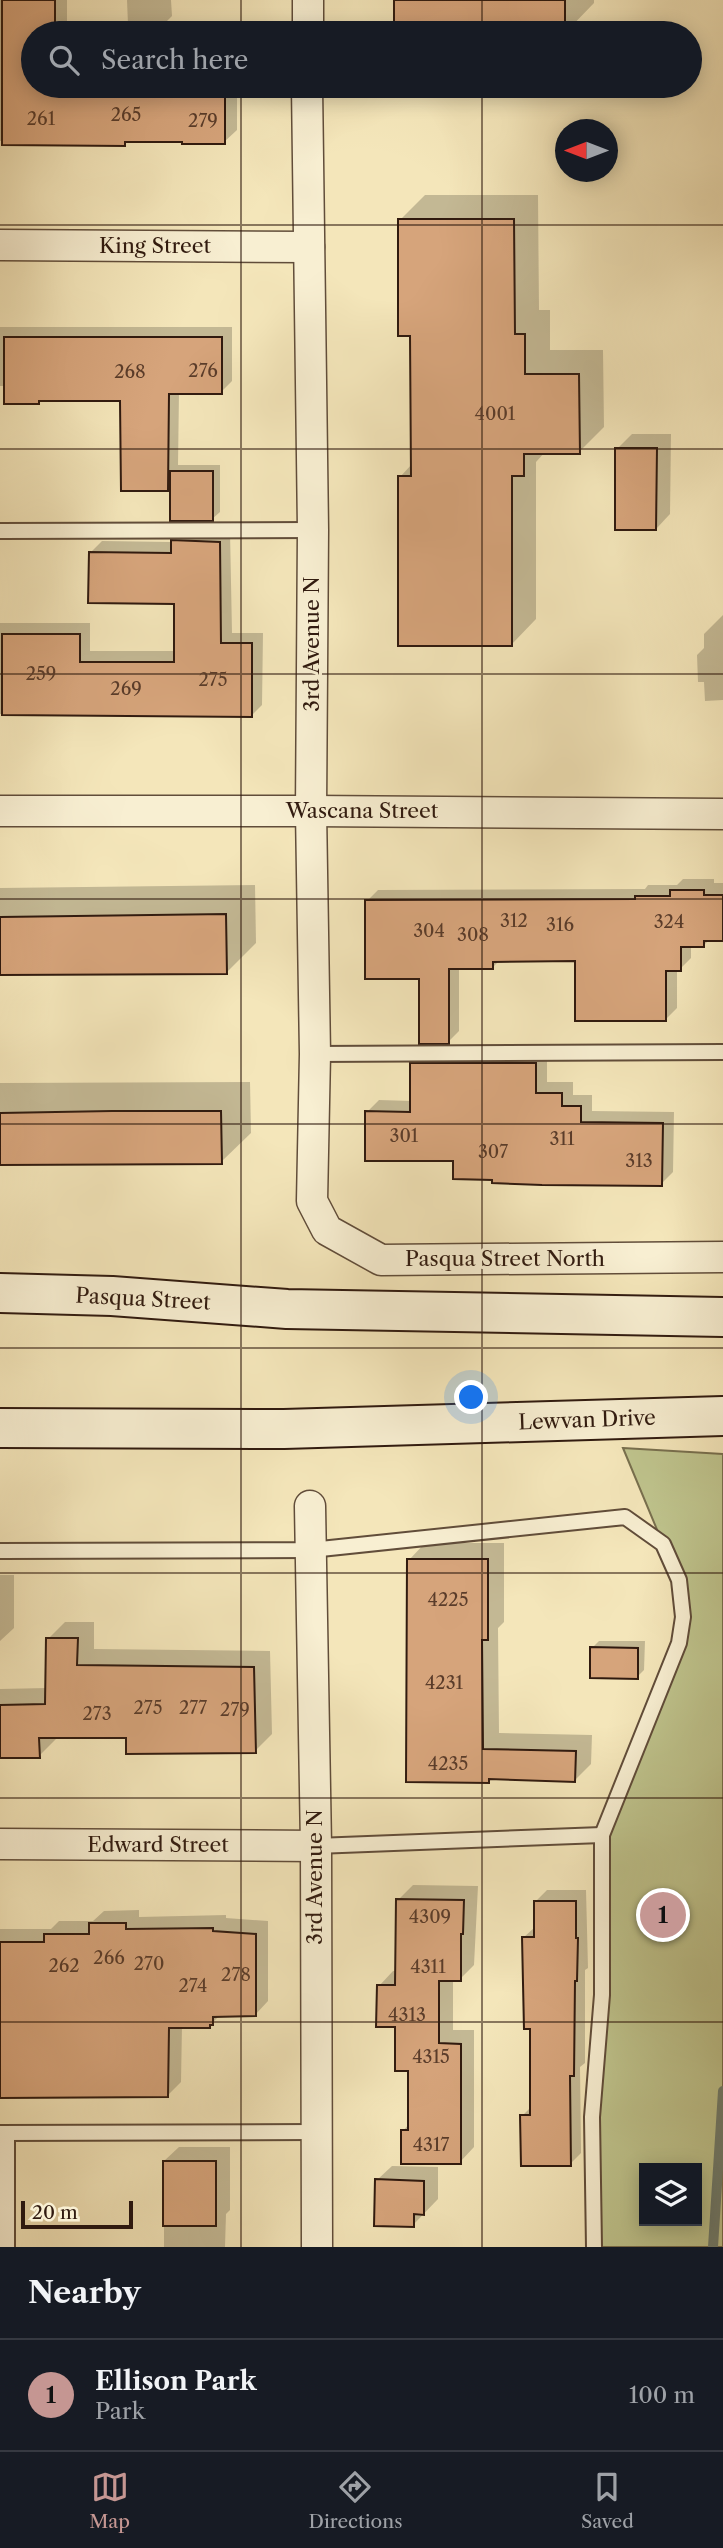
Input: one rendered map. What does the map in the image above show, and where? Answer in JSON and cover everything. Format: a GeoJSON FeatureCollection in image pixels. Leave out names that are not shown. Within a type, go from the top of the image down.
{"type":"FeatureCollection","features":[{"type":"Feature","properties":{"kind":"main road","name":"Pasqua Street"},"geometry":{"type":"LineString","coordinates":[[0,1293],[112,1296],[287,1309],[723,1317]]}},
{"type":"Feature","properties":{"kind":"main road","name":"Lewvan Drive"},"geometry":{"type":"LineString","coordinates":[[0,1428],[284,1429],[723,1416]]}},
{"type":"Feature","properties":{"kind":"street"},"geometry":{"type":"LineString","coordinates":[[308,21],[309,0]]}},
{"type":"Feature","properties":{"kind":"street","name":"3rd Avenue N"},"geometry":{"type":"LineString","coordinates":[[307,98],[313,530],[311,811],[315,1054],[312,1201]]}},
{"type":"Feature","properties":{"kind":"street","name":"King Street"},"geometry":{"type":"LineString","coordinates":[[0,245],[309,247]]}},
{"type":"Feature","properties":{"kind":"street","name":"Wascana Street"},"geometry":{"type":"LineString","coordinates":[[0,811],[723,814]]}},
{"type":"Feature","properties":{"kind":"street","name":"Pasqua Street North"},"geometry":{"type":"LineString","coordinates":[[312,1201],[327,1230],[381,1260],[723,1257]]}},
{"type":"Feature","properties":{"kind":"street","name":"3rd Avenue N"},"geometry":{"type":"LineString","coordinates":[[310,1506],[316,1846],[317,2247]]}},
{"type":"Feature","properties":{"kind":"street","name":"Edward Street"},"geometry":{"type":"LineString","coordinates":[[0,1844],[316,1846]]}},
{"type":"Feature","properties":{"kind":"lane"},"geometry":{"type":"LineString","coordinates":[[0,531],[313,530]]}},
{"type":"Feature","properties":{"kind":"lane"},"geometry":{"type":"LineString","coordinates":[[315,1054],[723,1052]]}},
{"type":"Feature","properties":{"kind":"lane"},"geometry":{"type":"LineString","coordinates":[[0,1551],[311,1550],[625,1517],[663,1544],[679,1580],[682,1616],[679,1643],[602,1835],[602,1995],[592,2117],[594,2247]]}},
{"type":"Feature","properties":{"kind":"lane"},"geometry":{"type":"LineString","coordinates":[[316,1846],[602,1835]]}},
{"type":"Feature","properties":{"kind":"lane"},"geometry":{"type":"LineString","coordinates":[[7,2247],[3,2133],[315,2132]]}},
{"type":"Feature","properties":{"kind":"green space"},"geometry":{"type":"Polygon","coordinates":[[[623,1448],[723,1454],[723,2247],[594,2247],[602,1835],[683,1617],[663,1544],[623,1448]]]}},
{"type":"Feature","properties":{"kind":"building"},"geometry":{"type":"Polygon","coordinates":[[[2,0],[55,0],[55,21],[21,21],[21,98],[225,98],[225,144],[125,142],[125,146],[2,145],[2,0]]]}},
{"type":"Feature","properties":{"kind":"building"},"geometry":{"type":"Polygon","coordinates":[[[394,0],[565,0],[565,21],[394,21],[394,0]]]}},
{"type":"Feature","properties":{"kind":"building"},"geometry":{"type":"Polygon","coordinates":[[[398,219],[514,219],[515,334],[525,334],[525,374],[579,374],[580,454],[524,454],[524,476],[512,476],[512,646],[398,646],[398,476],[411,476],[410,336],[398,336],[398,219]]]}},
{"type":"Feature","properties":{"kind":"building"},"geometry":{"type":"Polygon","coordinates":[[[4,337],[222,337],[222,394],[169,394],[168,491],[121,491],[120,401],[4,404],[4,337]]]}},
{"type":"Feature","properties":{"kind":"building"},"geometry":{"type":"Polygon","coordinates":[[[615,448],[657,448],[656,530],[615,530],[615,448]]]}},
{"type":"Feature","properties":{"kind":"building"},"geometry":{"type":"Polygon","coordinates":[[[170,471],[213,471],[213,521],[170,521],[170,471]]]}},
{"type":"Feature","properties":{"kind":"building"},"geometry":{"type":"Polygon","coordinates":[[[171,540],[220,542],[221,643],[252,643],[252,717],[2,715],[2,634],[80,634],[80,662],[174,662],[174,604],[88,603],[89,552],[171,553],[171,540]]]}},
{"type":"Feature","properties":{"kind":"building"},"geometry":{"type":"Polygon","coordinates":[[[670,890],[704,890],[704,895],[723,895],[723,941],[704,941],[704,947],[681,947],[681,971],[666,971],[666,1021],[575,1021],[575,961],[493,962],[493,969],[449,969],[449,1044],[419,1044],[419,979],[365,979],[365,900],[635,899],[635,896],[670,896],[670,890]]]}},
{"type":"Feature","properties":{"kind":"building"},"geometry":{"type":"Polygon","coordinates":[[[226,914],[227,974],[0,975],[0,917],[226,914]]]}},
{"type":"Feature","properties":{"kind":"building"},"geometry":{"type":"Polygon","coordinates":[[[410,1063],[536,1063],[536,1093],[562,1093],[562,1106],[581,1106],[581,1122],[663,1123],[662,1186],[492,1183],[492,1180],[453,1179],[453,1161],[365,1161],[365,1111],[410,1112],[410,1063]]]}},
{"type":"Feature","properties":{"kind":"building"},"geometry":{"type":"Polygon","coordinates":[[[221,1111],[222,1164],[0,1165],[0,1113],[221,1111]]]}},
{"type":"Feature","properties":{"kind":"building"},"geometry":{"type":"Polygon","coordinates":[[[407,1559],[488,1559],[488,1640],[482,1640],[483,1749],[576,1751],[575,1782],[489,1779],[489,1783],[406,1782],[407,1559]]]}},
{"type":"Feature","properties":{"kind":"building"},"geometry":{"type":"Polygon","coordinates":[[[46,1638],[78,1638],[77,1665],[254,1667],[256,1753],[126,1754],[126,1738],[39,1738],[40,1758],[0,1758],[0,1705],[45,1704],[46,1638]]]}},
{"type":"Feature","properties":{"kind":"building"},"geometry":{"type":"Polygon","coordinates":[[[590,1647],[638,1648],[638,1679],[590,1678],[590,1647]]]}},
{"type":"Feature","properties":{"kind":"building"},"geometry":{"type":"Polygon","coordinates":[[[396,1899],[464,1900],[461,1981],[439,1981],[439,2043],[461,2044],[461,2164],[401,2164],[401,2130],[408,2130],[408,2071],[395,2071],[395,2027],[376,2027],[377,1985],[395,1985],[396,1899]]]}},
{"type":"Feature","properties":{"kind":"building"},"geometry":{"type":"Polygon","coordinates":[[[534,1901],[576,1901],[578,1938],[574,2076],[570,2076],[571,2166],[521,2166],[520,2115],[530,2115],[530,2029],[524,2029],[522,1937],[534,1937],[534,1901]]]}},
{"type":"Feature","properties":{"kind":"building"},"geometry":{"type":"Polygon","coordinates":[[[89,1923],[126,1923],[126,1929],[213,1928],[213,1931],[256,1934],[256,2016],[213,2017],[213,2025],[210,2025],[210,2028],[169,2028],[168,2097],[0,2098],[0,1942],[44,1942],[44,1934],[89,1934],[89,1923]]]}},
{"type":"Feature","properties":{"kind":"building"},"geometry":{"type":"Polygon","coordinates":[[[163,2161],[216,2161],[216,2226],[163,2226],[163,2161]]]}},
{"type":"Feature","properties":{"kind":"building"},"geometry":{"type":"Polygon","coordinates":[[[375,2179],[424,2181],[424,2215],[414,2214],[414,2227],[374,2226],[375,2179]]]}},
{"type":"Feature","properties":{"kind":"waterway"},"geometry":{"type":"LineString","coordinates":[[713,2247],[723,2091]]}},
{"type":"Feature","properties":{"kind":"place","name":"Ellison Park"},"geometry":{"type":"Point","coordinates":[663,1915]}}]}
